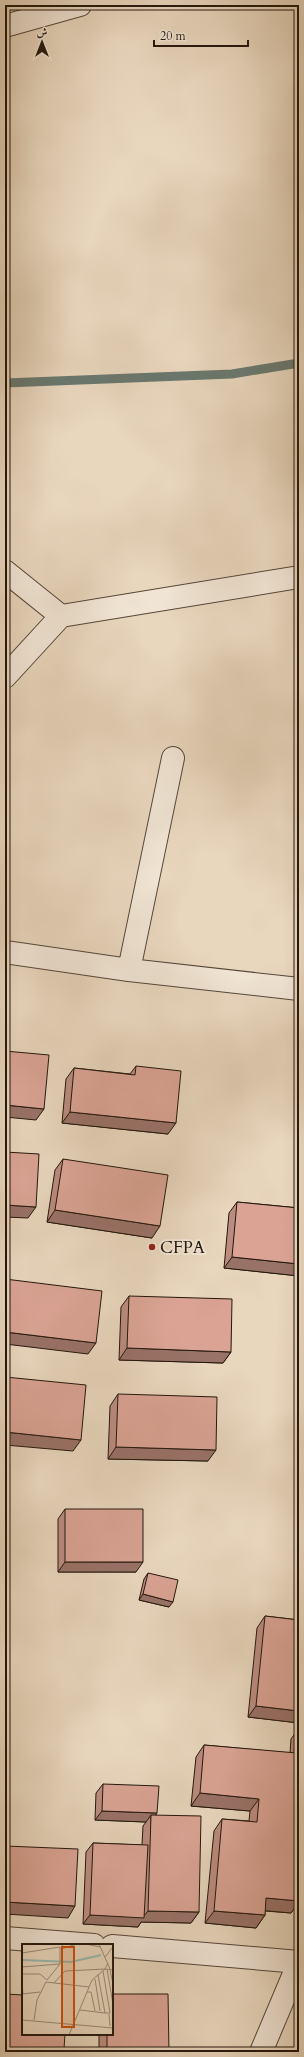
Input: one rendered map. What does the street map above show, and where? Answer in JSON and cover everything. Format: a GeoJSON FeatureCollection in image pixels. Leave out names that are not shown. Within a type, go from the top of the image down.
{"type":"FeatureCollection","features":[{"type":"Feature","properties":{"kind":"street"},"geometry":{"type":"LineString","coordinates":[[5,26],[80,5]]}},
{"type":"Feature","properties":{"kind":"street"},"geometry":{"type":"LineString","coordinates":[[5,571],[61,616]]}},
{"type":"Feature","properties":{"kind":"street"},"geometry":{"type":"LineString","coordinates":[[5,677],[61,616],[299,577]]}},
{"type":"Feature","properties":{"kind":"street"},"geometry":{"type":"LineString","coordinates":[[129,970],[172,758]]}},
{"type":"Feature","properties":{"kind":"street"},"geometry":{"type":"LineString","coordinates":[[5,952],[129,970],[299,988]]}},
{"type":"Feature","properties":{"kind":"street"},"geometry":{"type":"LineString","coordinates":[[5,1938],[81,1944]]}},
{"type":"Feature","properties":{"kind":"street"},"geometry":{"type":"LineString","coordinates":[[113,1946],[299,1962],[261,2052]]}},
{"type":"Feature","properties":{"kind":"building"},"geometry":{"type":"Polygon","coordinates":[[[5,1051],[49,1055],[44,1109],[5,1105],[5,1051]]]}},
{"type":"Feature","properties":{"kind":"building"},"geometry":{"type":"Polygon","coordinates":[[[136,1066],[181,1071],[176,1123],[70,1112],[74,1068],[135,1075],[136,1066]]]}},
{"type":"Feature","properties":{"kind":"building"},"geometry":{"type":"Polygon","coordinates":[[[5,1152],[39,1154],[36,1207],[5,1205],[5,1152]]]}},
{"type":"Feature","properties":{"kind":"building"},"geometry":{"type":"Polygon","coordinates":[[[63,1159],[168,1175],[160,1226],[55,1210],[63,1159]]]}},
{"type":"Feature","properties":{"kind":"building"},"geometry":{"type":"Polygon","coordinates":[[[237,1202],[299,1208],[299,1264],[232,1257],[237,1202]]]}},
{"type":"Feature","properties":{"kind":"building"},"geometry":{"type":"Polygon","coordinates":[[[5,1279],[102,1291],[96,1343],[5,1332],[5,1279]]]}},
{"type":"Feature","properties":{"kind":"building"},"geometry":{"type":"Polygon","coordinates":[[[129,1296],[232,1299],[231,1352],[127,1348],[129,1296]]]}},
{"type":"Feature","properties":{"kind":"building"},"geometry":{"type":"Polygon","coordinates":[[[5,1377],[86,1385],[81,1440],[5,1432],[5,1377]]]}},
{"type":"Feature","properties":{"kind":"building"},"geometry":{"type":"Polygon","coordinates":[[[118,1394],[217,1397],[216,1450],[116,1447],[118,1394]]]}},
{"type":"Feature","properties":{"kind":"building"},"geometry":{"type":"Polygon","coordinates":[[[65,1509],[143,1509],[143,1562],[65,1562],[65,1509]]]}},
{"type":"Feature","properties":{"kind":"building"},"geometry":{"type":"Polygon","coordinates":[[[148,1573],[178,1580],[173,1602],[143,1594],[148,1573]]]}},
{"type":"Feature","properties":{"kind":"building"},"geometry":{"type":"Polygon","coordinates":[[[265,1616],[299,1620],[299,1711],[256,1706],[265,1616]]]}},
{"type":"Feature","properties":{"kind":"building"},"geometry":{"type":"Polygon","coordinates":[[[299,1735],[299,1901],[266,1898],[265,1915],[214,1911],[222,1819],[257,1822],[259,1799],[200,1793],[204,1745],[297,1753],[299,1735]]]}},
{"type":"Feature","properties":{"kind":"building"},"geometry":{"type":"Polygon","coordinates":[[[103,1784],[159,1786],[157,1813],[102,1811],[103,1784]]]}},
{"type":"Feature","properties":{"kind":"building"},"geometry":{"type":"Polygon","coordinates":[[[151,1815],[201,1816],[199,1912],[148,1911],[151,1815]]]}},
{"type":"Feature","properties":{"kind":"building"},"geometry":{"type":"Polygon","coordinates":[[[93,1843],[148,1845],[144,1918],[90,1915],[93,1843]]]}},
{"type":"Feature","properties":{"kind":"building"},"geometry":{"type":"Polygon","coordinates":[[[5,1846],[78,1849],[75,1906],[5,1902],[5,1846]]]}},
{"type":"Feature","properties":{"kind":"building"},"geometry":{"type":"Polygon","coordinates":[[[5,1994],[22,1995],[22,2035],[65,2035],[64,2049],[5,2048],[5,1994]]]}},
{"type":"Feature","properties":{"kind":"building"},"geometry":{"type":"Polygon","coordinates":[[[113,1994],[168,1994],[169,2052],[107,2052],[107,2035],[113,2035],[113,1994]]]}},
{"type":"Feature","properties":{"kind":"waterway"},"geometry":{"type":"LineString","coordinates":[[5,383],[232,374],[299,363]]}},
{"type":"Feature","properties":{"kind":"place","name":"CFPA"},"geometry":{"type":"Point","coordinates":[152,1247]}}]}
